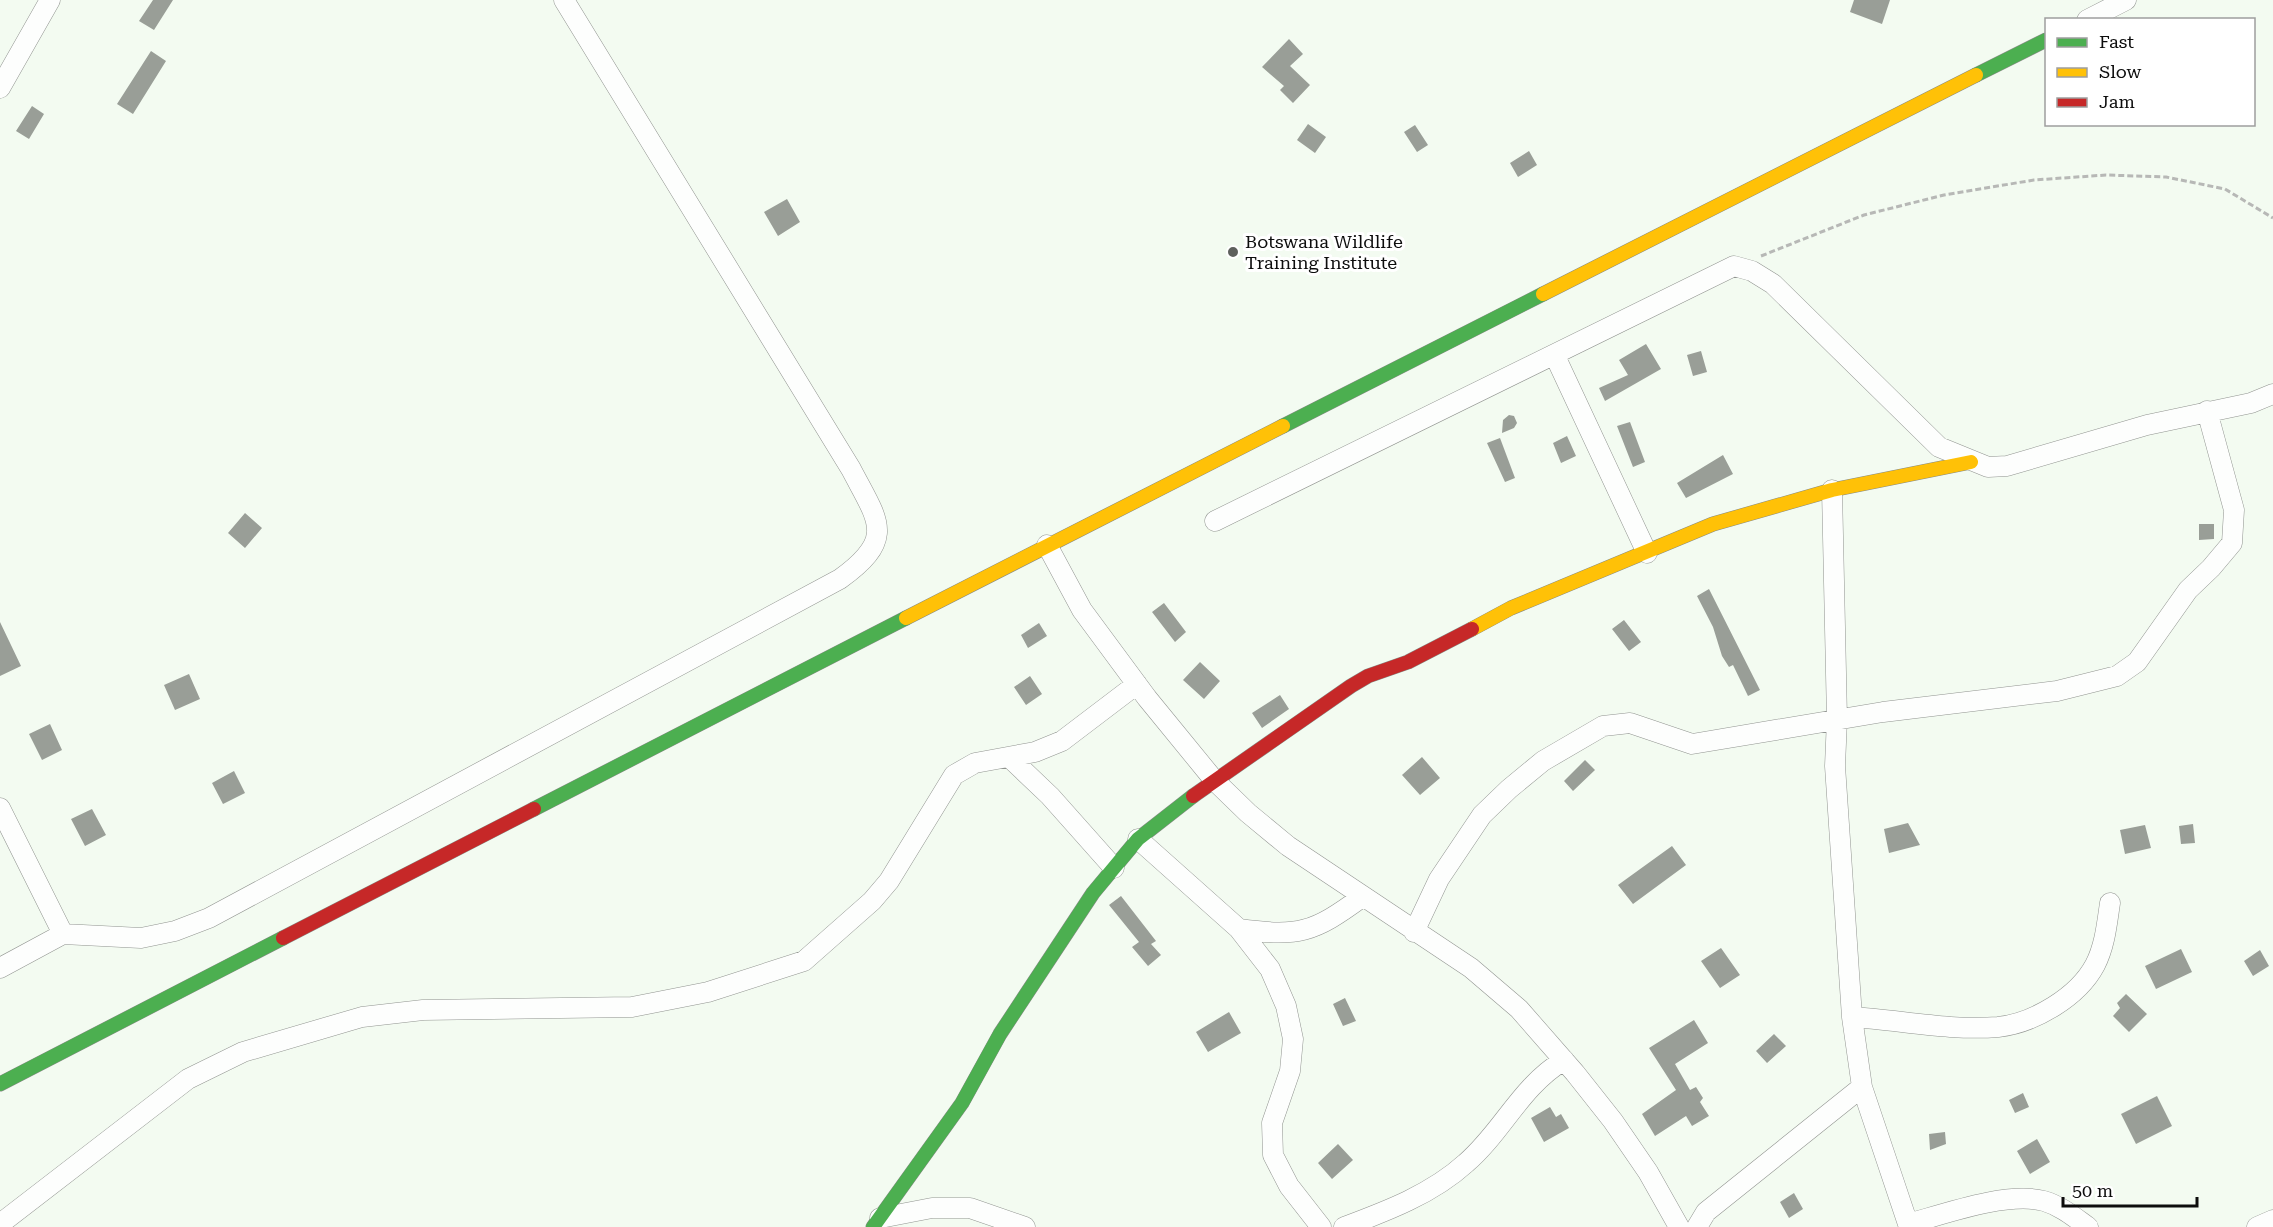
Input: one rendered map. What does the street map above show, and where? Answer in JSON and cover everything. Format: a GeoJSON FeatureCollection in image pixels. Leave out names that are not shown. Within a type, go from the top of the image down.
{"type":"FeatureCollection","features":[{"type":"Feature","properties":{"kind":"street"},"geometry":{"type":"LineString","coordinates":[[0,88],[50,0]]}},
{"type":"Feature","properties":{"kind":"street"},"geometry":{"type":"LineString","coordinates":[[0,968],[63,934],[141,938],[176,931],[209,918],[840,579],[860,565],[872,549],[879,529],[875,515],[851,469],[564,0]]}},
{"type":"Feature","properties":{"kind":"street"},"geometry":{"type":"LineString","coordinates":[[2091,18],[2126,0]]}},
{"type":"Feature","properties":{"kind":"street"},"geometry":{"type":"LineString","coordinates":[[0,1084],[1047,545],[2045,41]]}},
{"type":"Feature","properties":{"kind":"street"},"geometry":{"type":"LineString","coordinates":[[1215,521],[1555,356],[1734,266],[1752,271],[1773,284],[1939,447],[1988,467],[2007,466],[2147,425],[2251,403],[2273,394]]}},
{"type":"Feature","properties":{"kind":"street"},"geometry":{"type":"LineString","coordinates":[[1555,356],[1647,553]]}},
{"type":"Feature","properties":{"kind":"street"},"geometry":{"type":"LineString","coordinates":[[1414,932],[1439,879],[1482,815],[1543,761],[1603,726],[1630,723],[1692,744],[1837,719],[2089,685],[2117,676],[2137,662],[2188,591],[2232,543],[2234,510],[2207,411]]}},
{"type":"Feature","properties":{"kind":"street"},"geometry":{"type":"LineString","coordinates":[[876,1223],[962,1103],[1000,1034],[1093,893],[1138,839],[1214,780],[1368,676],[1408,662],[1511,608],[1713,524],[1832,490],[1971,462]]}},
{"type":"Feature","properties":{"kind":"street"},"geometry":{"type":"LineString","coordinates":[[1832,490],[1837,719],[1835,766],[1852,1017],[1862,1087],[1909,1226],[1971,1206],[2023,1199],[2044,1201],[2064,1209],[2088,1227]]}},
{"type":"Feature","properties":{"kind":"street"},"geometry":{"type":"LineString","coordinates":[[1047,545],[1082,610],[1137,684],[1214,780],[1248,813],[1288,846],[1471,968],[1496,988],[1564,1060],[1613,1121],[1648,1172],[1679,1227]]}},
{"type":"Feature","properties":{"kind":"street"},"geometry":{"type":"LineString","coordinates":[[0,1224],[188,1079],[243,1052],[362,1017],[423,1010],[632,1007],[708,992],[804,961],[872,901],[889,881],[954,775],[975,763],[1035,752],[1062,741],[1137,684]]}},
{"type":"Feature","properties":{"kind":"street"},"geometry":{"type":"LineString","coordinates":[[1009,757],[1050,796],[1114,868]]}},
{"type":"Feature","properties":{"kind":"street"},"geometry":{"type":"LineString","coordinates":[[0,808],[63,934]]}},
{"type":"Feature","properties":{"kind":"street"},"geometry":{"type":"LineString","coordinates":[[1138,839],[1239,929],[1270,969],[1286,1005],[1293,1039],[1290,1071],[1272,1123],[1273,1155],[1290,1186],[1321,1227]]}},
{"type":"Feature","properties":{"kind":"street"},"geometry":{"type":"LineString","coordinates":[[1239,929],[1279,935],[1305,931],[1340,913],[1362,897]]}},
{"type":"Feature","properties":{"kind":"street"},"geometry":{"type":"LineString","coordinates":[[1852,1017],[1999,1027],[2034,1017],[2079,986],[2095,965],[2103,942],[2110,903]]}},
{"type":"Feature","properties":{"kind":"street"},"geometry":{"type":"LineString","coordinates":[[1344,1227],[1390,1210],[1433,1187],[1466,1163],[1542,1074],[1564,1060]]}},
{"type":"Feature","properties":{"kind":"street"},"geometry":{"type":"LineString","coordinates":[[1697,1227],[1706,1212],[1862,1087]]}},
{"type":"Feature","properties":{"kind":"street"},"geometry":{"type":"LineString","coordinates":[[876,1223],[932,1208],[970,1208],[1025,1227]]}},
{"type":"Feature","properties":{"kind":"street"},"geometry":{"type":"LineString","coordinates":[[2257,1227],[2273,1220]]}},
{"type":"Feature","properties":{"kind":"path"},"geometry":{"type":"LineString","coordinates":[[1734,266],[1864,215],[1944,195],[2034,180],[2106,175],[2166,177],[2225,189],[2273,218]]}},
{"type":"Feature","properties":{"kind":"building"},"geometry":{"type":"Polygon","coordinates":[[[153,0],[173,0],[154,30],[139,21],[153,0]]]}},
{"type":"Feature","properties":{"kind":"building"},"geometry":{"type":"Polygon","coordinates":[[[1854,0],[1890,0],[1882,24],[1850,12],[1854,0]]]}},
{"type":"Feature","properties":{"kind":"building"},"geometry":{"type":"Polygon","coordinates":[[[1289,39],[1303,54],[1290,66],[1310,85],[1293,103],[1280,90],[1284,86],[1262,67],[1289,39]]]}},
{"type":"Feature","properties":{"kind":"building"},"geometry":{"type":"Polygon","coordinates":[[[151,51],[166,61],[133,114],[117,104],[151,51]]]}},
{"type":"Feature","properties":{"kind":"building"},"geometry":{"type":"Polygon","coordinates":[[[32,106],[44,114],[29,139],[16,131],[32,106]]]}},
{"type":"Feature","properties":{"kind":"building"},"geometry":{"type":"Polygon","coordinates":[[[1308,124],[1326,137],[1315,153],[1297,140],[1308,124]]]}},
{"type":"Feature","properties":{"kind":"building"},"geometry":{"type":"Polygon","coordinates":[[[1415,125],[1428,145],[1417,152],[1404,132],[1415,125]]]}},
{"type":"Feature","properties":{"kind":"building"},"geometry":{"type":"Polygon","coordinates":[[[1529,151],[1537,165],[1518,177],[1510,163],[1529,151]]]}},
{"type":"Feature","properties":{"kind":"building"},"geometry":{"type":"Polygon","coordinates":[[[787,199],[800,222],[778,236],[764,212],[787,199]]]}},
{"type":"Feature","properties":{"kind":"building"},"geometry":{"type":"Polygon","coordinates":[[[1646,344],[1661,369],[1605,401],[1599,388],[1628,375],[1619,360],[1646,344]]]}},
{"type":"Feature","properties":{"kind":"building"},"geometry":{"type":"Polygon","coordinates":[[[1701,351],[1707,372],[1693,376],[1687,355],[1701,351]]]}},
{"type":"Feature","properties":{"kind":"building"},"geometry":{"type":"Polygon","coordinates":[[[1509,415],[1514,416],[1517,423],[1514,428],[1502,433],[1503,420],[1509,415]]]}},
{"type":"Feature","properties":{"kind":"building"},"geometry":{"type":"Polygon","coordinates":[[[1630,422],[1645,462],[1633,467],[1617,426],[1630,422]]]}},
{"type":"Feature","properties":{"kind":"building"},"geometry":{"type":"Polygon","coordinates":[[[1567,436],[1576,456],[1561,463],[1553,443],[1567,436]]]}},
{"type":"Feature","properties":{"kind":"building"},"geometry":{"type":"Polygon","coordinates":[[[1500,438],[1515,478],[1505,482],[1487,443],[1500,438]]]}},
{"type":"Feature","properties":{"kind":"building"},"geometry":{"type":"Polygon","coordinates":[[[1723,455],[1733,474],[1686,498],[1677,483],[1723,455]]]}},
{"type":"Feature","properties":{"kind":"building"},"geometry":{"type":"Polygon","coordinates":[[[245,513],[262,528],[245,548],[228,533],[245,513]]]}},
{"type":"Feature","properties":{"kind":"building"},"geometry":{"type":"Polygon","coordinates":[[[2199,524],[2214,524],[2214,539],[2199,540],[2199,524]]]}},
{"type":"Feature","properties":{"kind":"building"},"geometry":{"type":"Polygon","coordinates":[[[1709,589],[1760,690],[1748,696],[1733,665],[1729,667],[1722,656],[1713,627],[1697,596],[1709,589]]]}},
{"type":"Feature","properties":{"kind":"building"},"geometry":{"type":"Polygon","coordinates":[[[1164,603],[1186,632],[1175,642],[1152,612],[1164,603]]]}},
{"type":"Feature","properties":{"kind":"building"},"geometry":{"type":"Polygon","coordinates":[[[1624,620],[1641,642],[1629,651],[1612,629],[1624,620]]]}},
{"type":"Feature","properties":{"kind":"building"},"geometry":{"type":"Polygon","coordinates":[[[0,622],[21,666],[0,676],[0,622]]]}},
{"type":"Feature","properties":{"kind":"building"},"geometry":{"type":"Polygon","coordinates":[[[1039,623],[1047,636],[1028,648],[1021,635],[1039,623]]]}},
{"type":"Feature","properties":{"kind":"building"},"geometry":{"type":"Polygon","coordinates":[[[1200,662],[1220,681],[1204,699],[1183,680],[1200,662]]]}},
{"type":"Feature","properties":{"kind":"building"},"geometry":{"type":"Polygon","coordinates":[[[189,674],[200,699],[175,710],[164,685],[189,674]]]}},
{"type":"Feature","properties":{"kind":"building"},"geometry":{"type":"Polygon","coordinates":[[[1030,676],[1042,694],[1026,705],[1014,687],[1030,676]]]}},
{"type":"Feature","properties":{"kind":"building"},"geometry":{"type":"Polygon","coordinates":[[[1280,695],[1289,709],[1262,728],[1252,713],[1280,695]]]}},
{"type":"Feature","properties":{"kind":"building"},"geometry":{"type":"Polygon","coordinates":[[[50,724],[62,750],[42,760],[29,734],[50,724]]]}},
{"type":"Feature","properties":{"kind":"building"},"geometry":{"type":"Polygon","coordinates":[[[1422,757],[1440,778],[1420,795],[1402,775],[1422,757]]]}},
{"type":"Feature","properties":{"kind":"building"},"geometry":{"type":"Polygon","coordinates":[[[1585,760],[1595,770],[1573,791],[1564,781],[1585,760]]]}},
{"type":"Feature","properties":{"kind":"building"},"geometry":{"type":"Polygon","coordinates":[[[234,771],[245,793],[223,804],[212,783],[234,771]]]}},
{"type":"Feature","properties":{"kind":"building"},"geometry":{"type":"Polygon","coordinates":[[[92,809],[106,835],[85,846],[71,819],[92,809]]]}},
{"type":"Feature","properties":{"kind":"building"},"geometry":{"type":"Polygon","coordinates":[[[1908,823],[1920,845],[1889,853],[1884,829],[1908,823]]]}},
{"type":"Feature","properties":{"kind":"building"},"geometry":{"type":"Polygon","coordinates":[[[2193,824],[2195,843],[2181,844],[2179,826],[2193,824]]]}},
{"type":"Feature","properties":{"kind":"building"},"geometry":{"type":"Polygon","coordinates":[[[2145,825],[2151,848],[2125,854],[2120,830],[2145,825]]]}},
{"type":"Feature","properties":{"kind":"building"},"geometry":{"type":"Polygon","coordinates":[[[1672,846],[1686,865],[1633,904],[1618,885],[1672,846]]]}},
{"type":"Feature","properties":{"kind":"building"},"geometry":{"type":"Polygon","coordinates":[[[1121,896],[1156,941],[1151,944],[1161,955],[1148,966],[1132,947],[1139,942],[1109,905],[1121,896]]]}},
{"type":"Feature","properties":{"kind":"building"},"geometry":{"type":"Polygon","coordinates":[[[1721,948],[1740,975],[1720,988],[1701,961],[1721,948]]]}},
{"type":"Feature","properties":{"kind":"building"},"geometry":{"type":"Polygon","coordinates":[[[2181,949],[2192,972],[2156,989],[2145,966],[2181,949]]]}},
{"type":"Feature","properties":{"kind":"building"},"geometry":{"type":"Polygon","coordinates":[[[2260,950],[2269,966],[2253,976],[2244,961],[2260,950]]]}},
{"type":"Feature","properties":{"kind":"building"},"geometry":{"type":"Polygon","coordinates":[[[2126,994],[2147,1014],[2129,1032],[2113,1016],[2120,1008],[2117,1003],[2126,994]]]}},
{"type":"Feature","properties":{"kind":"building"},"geometry":{"type":"Polygon","coordinates":[[[1345,998],[1356,1021],[1343,1026],[1333,1004],[1345,998]]]}},
{"type":"Feature","properties":{"kind":"building"},"geometry":{"type":"Polygon","coordinates":[[[1229,1012],[1241,1033],[1208,1052],[1196,1032],[1229,1012]]]}},
{"type":"Feature","properties":{"kind":"building"},"geometry":{"type":"Polygon","coordinates":[[[1694,1020],[1708,1043],[1675,1064],[1690,1090],[1696,1087],[1703,1098],[1700,1102],[1709,1116],[1692,1126],[1686,1116],[1655,1136],[1642,1114],[1676,1090],[1649,1048],[1694,1020]]]}},
{"type":"Feature","properties":{"kind":"building"},"geometry":{"type":"Polygon","coordinates":[[[1774,1034],[1786,1046],[1767,1063],[1756,1051],[1774,1034]]]}},
{"type":"Feature","properties":{"kind":"building"},"geometry":{"type":"Polygon","coordinates":[[[2023,1093],[2029,1107],[2015,1113],[2009,1100],[2023,1093]]]}},
{"type":"Feature","properties":{"kind":"building"},"geometry":{"type":"Polygon","coordinates":[[[2157,1096],[2172,1126],[2136,1144],[2121,1114],[2157,1096]]]}},
{"type":"Feature","properties":{"kind":"building"},"geometry":{"type":"Polygon","coordinates":[[[1550,1107],[1556,1117],[1561,1114],[1569,1128],[1544,1142],[1531,1118],[1550,1107]]]}},
{"type":"Feature","properties":{"kind":"building"},"geometry":{"type":"Polygon","coordinates":[[[1945,1132],[1946,1144],[1930,1150],[1929,1134],[1945,1132]]]}},
{"type":"Feature","properties":{"kind":"building"},"geometry":{"type":"Polygon","coordinates":[[[2037,1139],[2050,1162],[2030,1174],[2017,1151],[2037,1139]]]}},
{"type":"Feature","properties":{"kind":"building"},"geometry":{"type":"Polygon","coordinates":[[[1338,1144],[1353,1160],[1332,1179],[1318,1163],[1338,1144]]]}},
{"type":"Feature","properties":{"kind":"building"},"geometry":{"type":"Polygon","coordinates":[[[1794,1193],[1803,1209],[1789,1218],[1780,1202],[1794,1193]]]}},
{"type":"Feature","properties":{"kind":"traffic: fast"},"geometry":{"type":"LineString","coordinates":[[1976,75],[2045,40]]}},
{"type":"Feature","properties":{"kind":"traffic: fast"},"geometry":{"type":"LineString","coordinates":[[1283,426],[1543,294]]}},
{"type":"Feature","properties":{"kind":"traffic: fast"},"geometry":{"type":"LineString","coordinates":[[534,809],[906,618]]}},
{"type":"Feature","properties":{"kind":"traffic: fast"},"geometry":{"type":"LineString","coordinates":[[873,1227],[962,1103],[1000,1034],[1093,893],[1138,839],[1193,796]]}},
{"type":"Feature","properties":{"kind":"traffic: fast"},"geometry":{"type":"LineString","coordinates":[[0,1084],[283,938]]}},
{"type":"Feature","properties":{"kind":"traffic: slow"},"geometry":{"type":"LineString","coordinates":[[1543,294],[1976,75]]}},
{"type":"Feature","properties":{"kind":"traffic: slow"},"geometry":{"type":"LineString","coordinates":[[906,618],[1283,426]]}},
{"type":"Feature","properties":{"kind":"traffic: slow"},"geometry":{"type":"LineString","coordinates":[[1472,629],[1511,608],[1713,524],[1832,490],[1971,462]]}},
{"type":"Feature","properties":{"kind":"traffic: jam"},"geometry":{"type":"LineString","coordinates":[[1193,796],[1351,686],[1368,676],[1408,662],[1472,629]]}},
{"type":"Feature","properties":{"kind":"traffic: jam"},"geometry":{"type":"LineString","coordinates":[[283,938],[534,809]]}},
{"type":"Feature","properties":{"kind":"place","name":"Botswana Wildlife Training Institute"},"geometry":{"type":"Point","coordinates":[1233,252]}}]}
